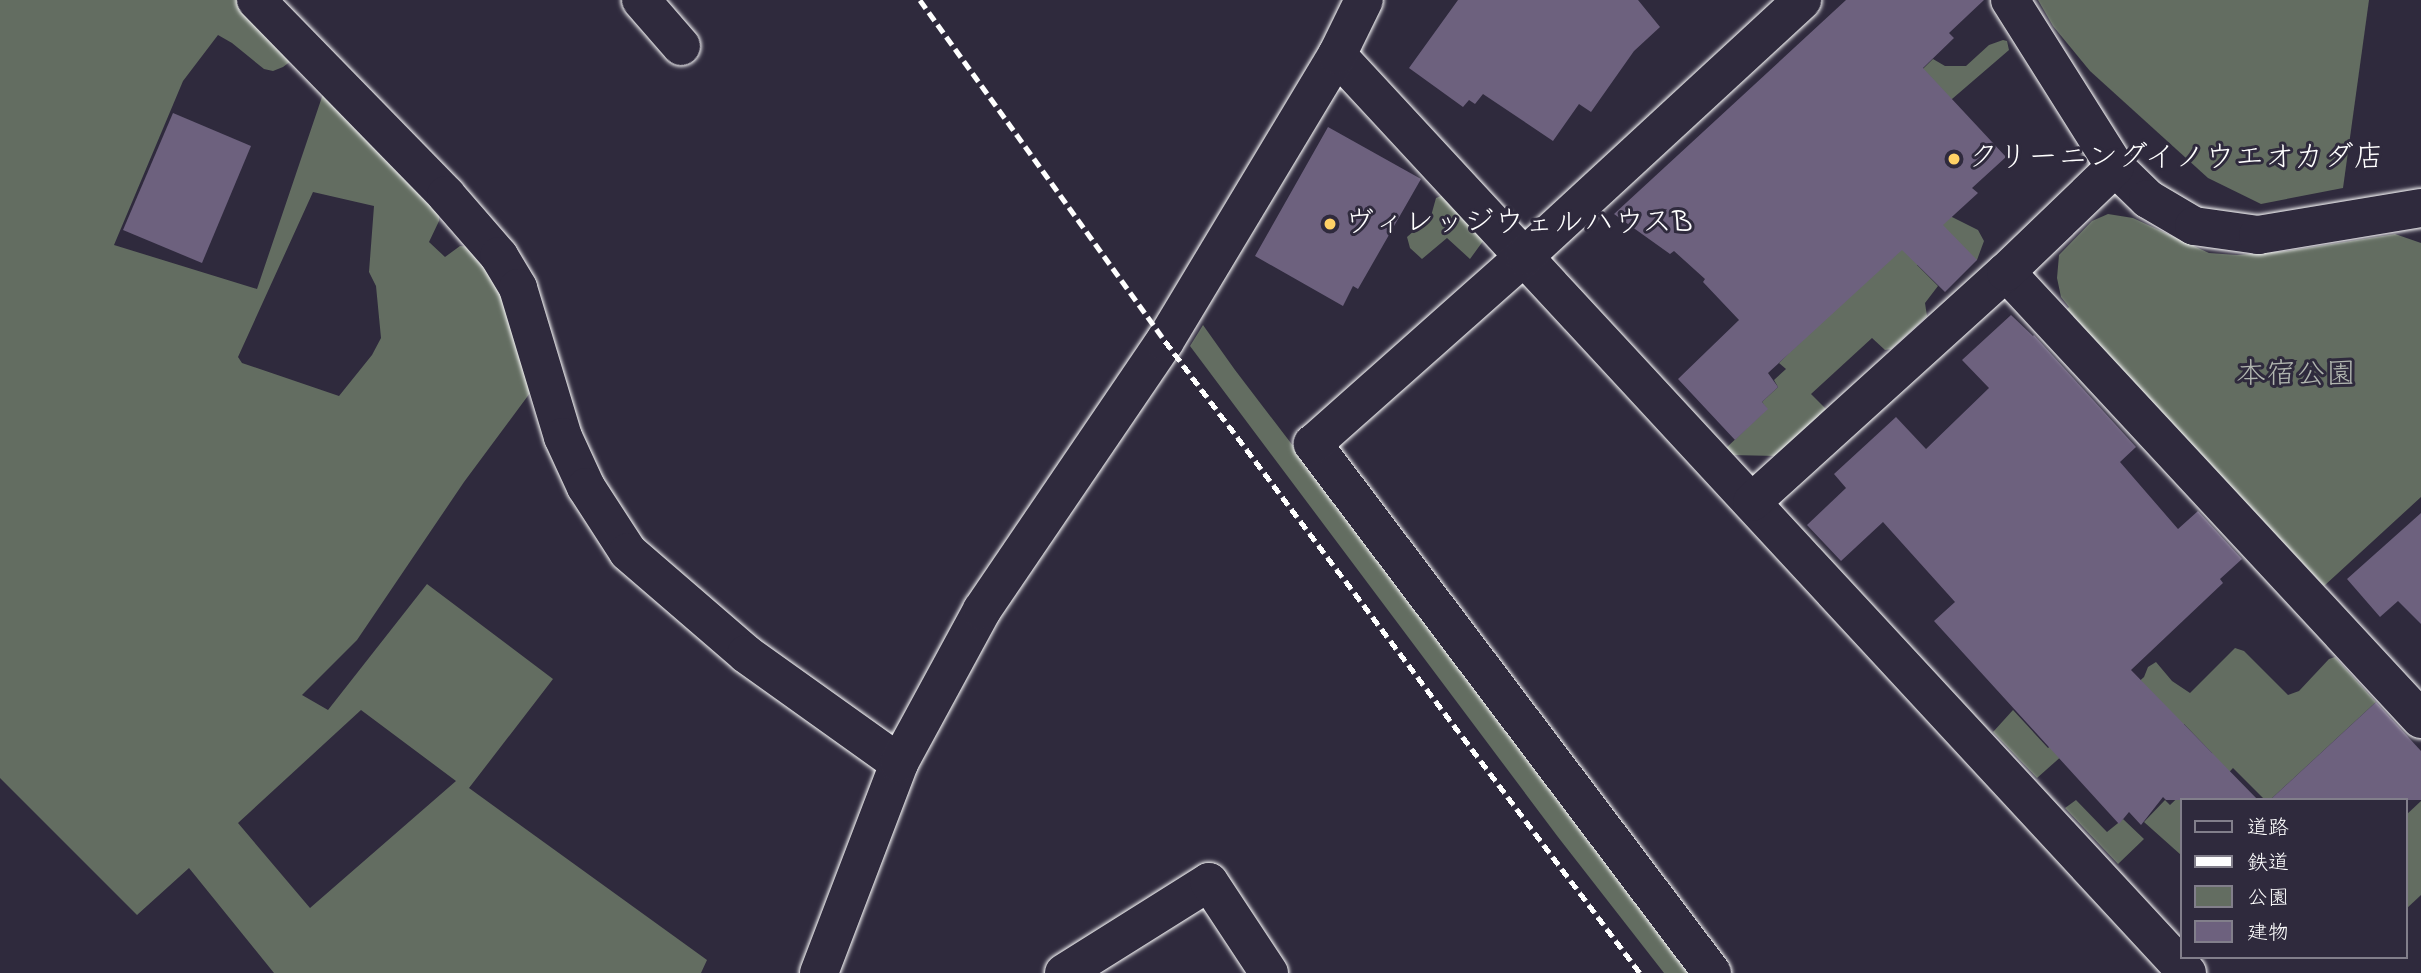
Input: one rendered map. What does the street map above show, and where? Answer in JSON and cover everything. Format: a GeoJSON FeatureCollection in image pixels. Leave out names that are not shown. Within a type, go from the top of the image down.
{"type":"FeatureCollection","features":[{"type":"Feature","properties":{"kind":"street"},"geometry":{"type":"LineString","coordinates":[[256,0],[436,185],[499,256],[518,288],[563,437],[586,487],[628,552],[746,654],[899,763]]}},
{"type":"Feature","properties":{"kind":"street"},"geometry":{"type":"LineString","coordinates":[[641,0],[681,46]]}},
{"type":"Feature","properties":{"kind":"street"},"geometry":{"type":"LineString","coordinates":[[820,972],[899,763],[982,610],[1165,341],[1337,55],[1364,0]]}},
{"type":"Feature","properties":{"kind":"street"},"geometry":{"type":"LineString","coordinates":[[1712,973],[1313,444],[1525,257],[1802,0]]}},
{"type":"Feature","properties":{"kind":"street"},"geometry":{"type":"LineString","coordinates":[[2010,0],[2115,167],[2148,199],[2194,226],[2258,235],[2419,212]]}},
{"type":"Feature","properties":{"kind":"street"},"geometry":{"type":"LineString","coordinates":[[1337,55],[2187,973]]}},
{"type":"Feature","properties":{"kind":"street"},"geometry":{"type":"LineString","coordinates":[[1752,502],[2006,272],[2115,167]]}},
{"type":"Feature","properties":{"kind":"street"},"geometry":{"type":"LineString","coordinates":[[2006,272],[2421,719]]}},
{"type":"Feature","properties":{"kind":"street"},"geometry":{"type":"LineString","coordinates":[[1064,973],[1209,882],[1269,973]]}},
{"type":"Feature","properties":{"kind":"green space"},"geometry":{"type":"Polygon","coordinates":[[[0,0],[237,0],[299,55],[273,71],[264,69],[218,35],[183,81],[114,245],[257,289],[325,88],[439,215],[429,242],[445,257],[460,246],[472,247],[509,302],[530,393],[464,482],[357,640],[302,695],[328,710],[427,584],[553,679],[469,788],[707,960],[701,973],[274,973],[189,868],[137,915],[0,778],[0,0]],[[313,192],[238,357],[242,363],[339,396],[372,355],[381,338],[376,286],[369,272],[374,206],[313,192]],[[361,710],[238,823],[310,908],[456,781],[361,710]]]}},
{"type":"Feature","properties":{"kind":"green space"},"geometry":{"type":"Polygon","coordinates":[[[2038,0],[2369,0],[2343,188],[2261,204],[2208,178],[2090,71],[2053,26],[2038,0]]]}},
{"type":"Feature","properties":{"kind":"green space"},"geometry":{"type":"Polygon","coordinates":[[[2007,41],[2009,50],[1909,136],[1884,107],[1933,59],[1945,66],[1966,66],[1989,45],[2007,41]]]}},
{"type":"Feature","properties":{"kind":"green space"},"geometry":{"type":"Polygon","coordinates":[[[1446,194],[1486,237],[1470,259],[1447,238],[1422,259],[1410,248],[1407,237],[1431,216],[1436,198],[1446,194]]]}},
{"type":"Feature","properties":{"kind":"green space"},"geometry":{"type":"Polygon","coordinates":[[[1941,205],[1952,217],[1978,230],[1984,241],[1977,260],[1917,265],[1938,286],[1925,303],[1927,316],[1891,349],[1885,350],[1872,338],[1811,394],[1827,410],[1777,456],[1730,455],[1724,450],[1767,409],[1762,402],[1778,387],[1774,380],[1786,369],[1779,363],[1941,205]]]}},
{"type":"Feature","properties":{"kind":"green space","name":"本宿公園"},"geometry":{"type":"Polygon","coordinates":[[[2108,214],[2133,218],[2209,253],[2237,255],[2287,251],[2395,234],[2421,243],[2421,497],[2324,586],[2066,310],[2069,307],[2061,297],[2057,278],[2059,255],[2092,221],[2108,214]]]}},
{"type":"Feature","properties":{"kind":"green space"},"geometry":{"type":"Polygon","coordinates":[[[1203,325],[1696,973],[1664,973],[1558,837],[1190,346],[1203,325]]]}},
{"type":"Feature","properties":{"kind":"green space"},"geometry":{"type":"Polygon","coordinates":[[[2235,648],[2244,651],[2288,695],[2299,691],[2329,659],[2335,657],[2376,702],[2272,798],[2263,798],[2233,768],[2218,784],[2212,753],[2184,724],[2173,734],[2116,702],[2144,677],[2148,667],[2156,662],[2172,681],[2190,693],[2235,648]]]}},
{"type":"Feature","properties":{"kind":"green space"},"geometry":{"type":"Polygon","coordinates":[[[2013,710],[2048,748],[2053,744],[2064,754],[2037,778],[1993,732],[2013,710]]]}},
{"type":"Feature","properties":{"kind":"green space"},"geometry":{"type":"Polygon","coordinates":[[[2189,787],[2180,798],[2180,854],[2144,822],[2165,800],[2170,805],[2189,787]]]}},
{"type":"Feature","properties":{"kind":"green space"},"geometry":{"type":"Polygon","coordinates":[[[2076,800],[2107,832],[2123,819],[2144,839],[2118,864],[2065,808],[2076,800]]]}},
{"type":"Feature","properties":{"kind":"green space"},"geometry":{"type":"Polygon","coordinates":[[[2421,801],[2421,895],[2407,908],[2407,814],[2421,801]]]}},
{"type":"Feature","properties":{"kind":"building"},"geometry":{"type":"Polygon","coordinates":[[[1458,0],[1638,0],[1660,27],[1634,51],[1591,112],[1579,104],[1553,141],[1483,94],[1475,104],[1469,100],[1463,107],[1409,68],[1458,0]]]}},
{"type":"Feature","properties":{"kind":"building"},"geometry":{"type":"Polygon","coordinates":[[[1846,0],[1984,0],[1949,33],[1954,38],[1923,68],[2006,157],[1972,188],[1978,193],[1943,225],[1977,260],[1945,292],[1902,250],[1768,373],[1778,387],[1762,402],[1768,409],[1735,440],[1678,379],[1739,320],[1703,282],[1705,279],[1674,251],[1670,254],[1614,214],[1846,0]]]}},
{"type":"Feature","properties":{"kind":"building"},"geometry":{"type":"Polygon","coordinates":[[[173,113],[251,146],[202,263],[123,230],[173,113]]]}},
{"type":"Feature","properties":{"kind":"building","name":"ヴィレッジウェルハウスB"},"geometry":{"type":"Polygon","coordinates":[[[1328,127],[1421,179],[1358,289],[1353,286],[1343,306],[1255,256],[1328,127]]]}},
{"type":"Feature","properties":{"kind":"building"},"geometry":{"type":"Polygon","coordinates":[[[2011,315],[2034,335],[2136,447],[2120,462],[2178,529],[2198,511],[2242,559],[2220,579],[2223,583],[2131,670],[2256,798],[2166,800],[2163,797],[2141,825],[2129,812],[2119,824],[1934,621],[1955,602],[1883,522],[1841,561],[1807,525],[1846,488],[1834,474],[1896,417],[1926,449],[1989,388],[1962,360],[2011,315]]]}},
{"type":"Feature","properties":{"kind":"building"},"geometry":{"type":"Polygon","coordinates":[[[2421,513],[2421,624],[2398,601],[2380,617],[2347,579],[2421,513]]]}},
{"type":"Feature","properties":{"kind":"building"},"geometry":{"type":"Polygon","coordinates":[[[2376,702],[2421,751],[2421,800],[2272,798],[2376,702]]]}},
{"type":"Feature","properties":{"kind":"railway"},"geometry":{"type":"LineString","coordinates":[[920,0],[1165,341],[1640,973]]}},
{"type":"Feature","properties":{"kind":"place","name":"クリーニングイノウエオカダ店"},"geometry":{"type":"Point","coordinates":[1954,159]}},
{"type":"Feature","properties":{"kind":"place","name":"ヴィレッジウェルハウスB"},"geometry":{"type":"Point","coordinates":[1330,224]}}]}
